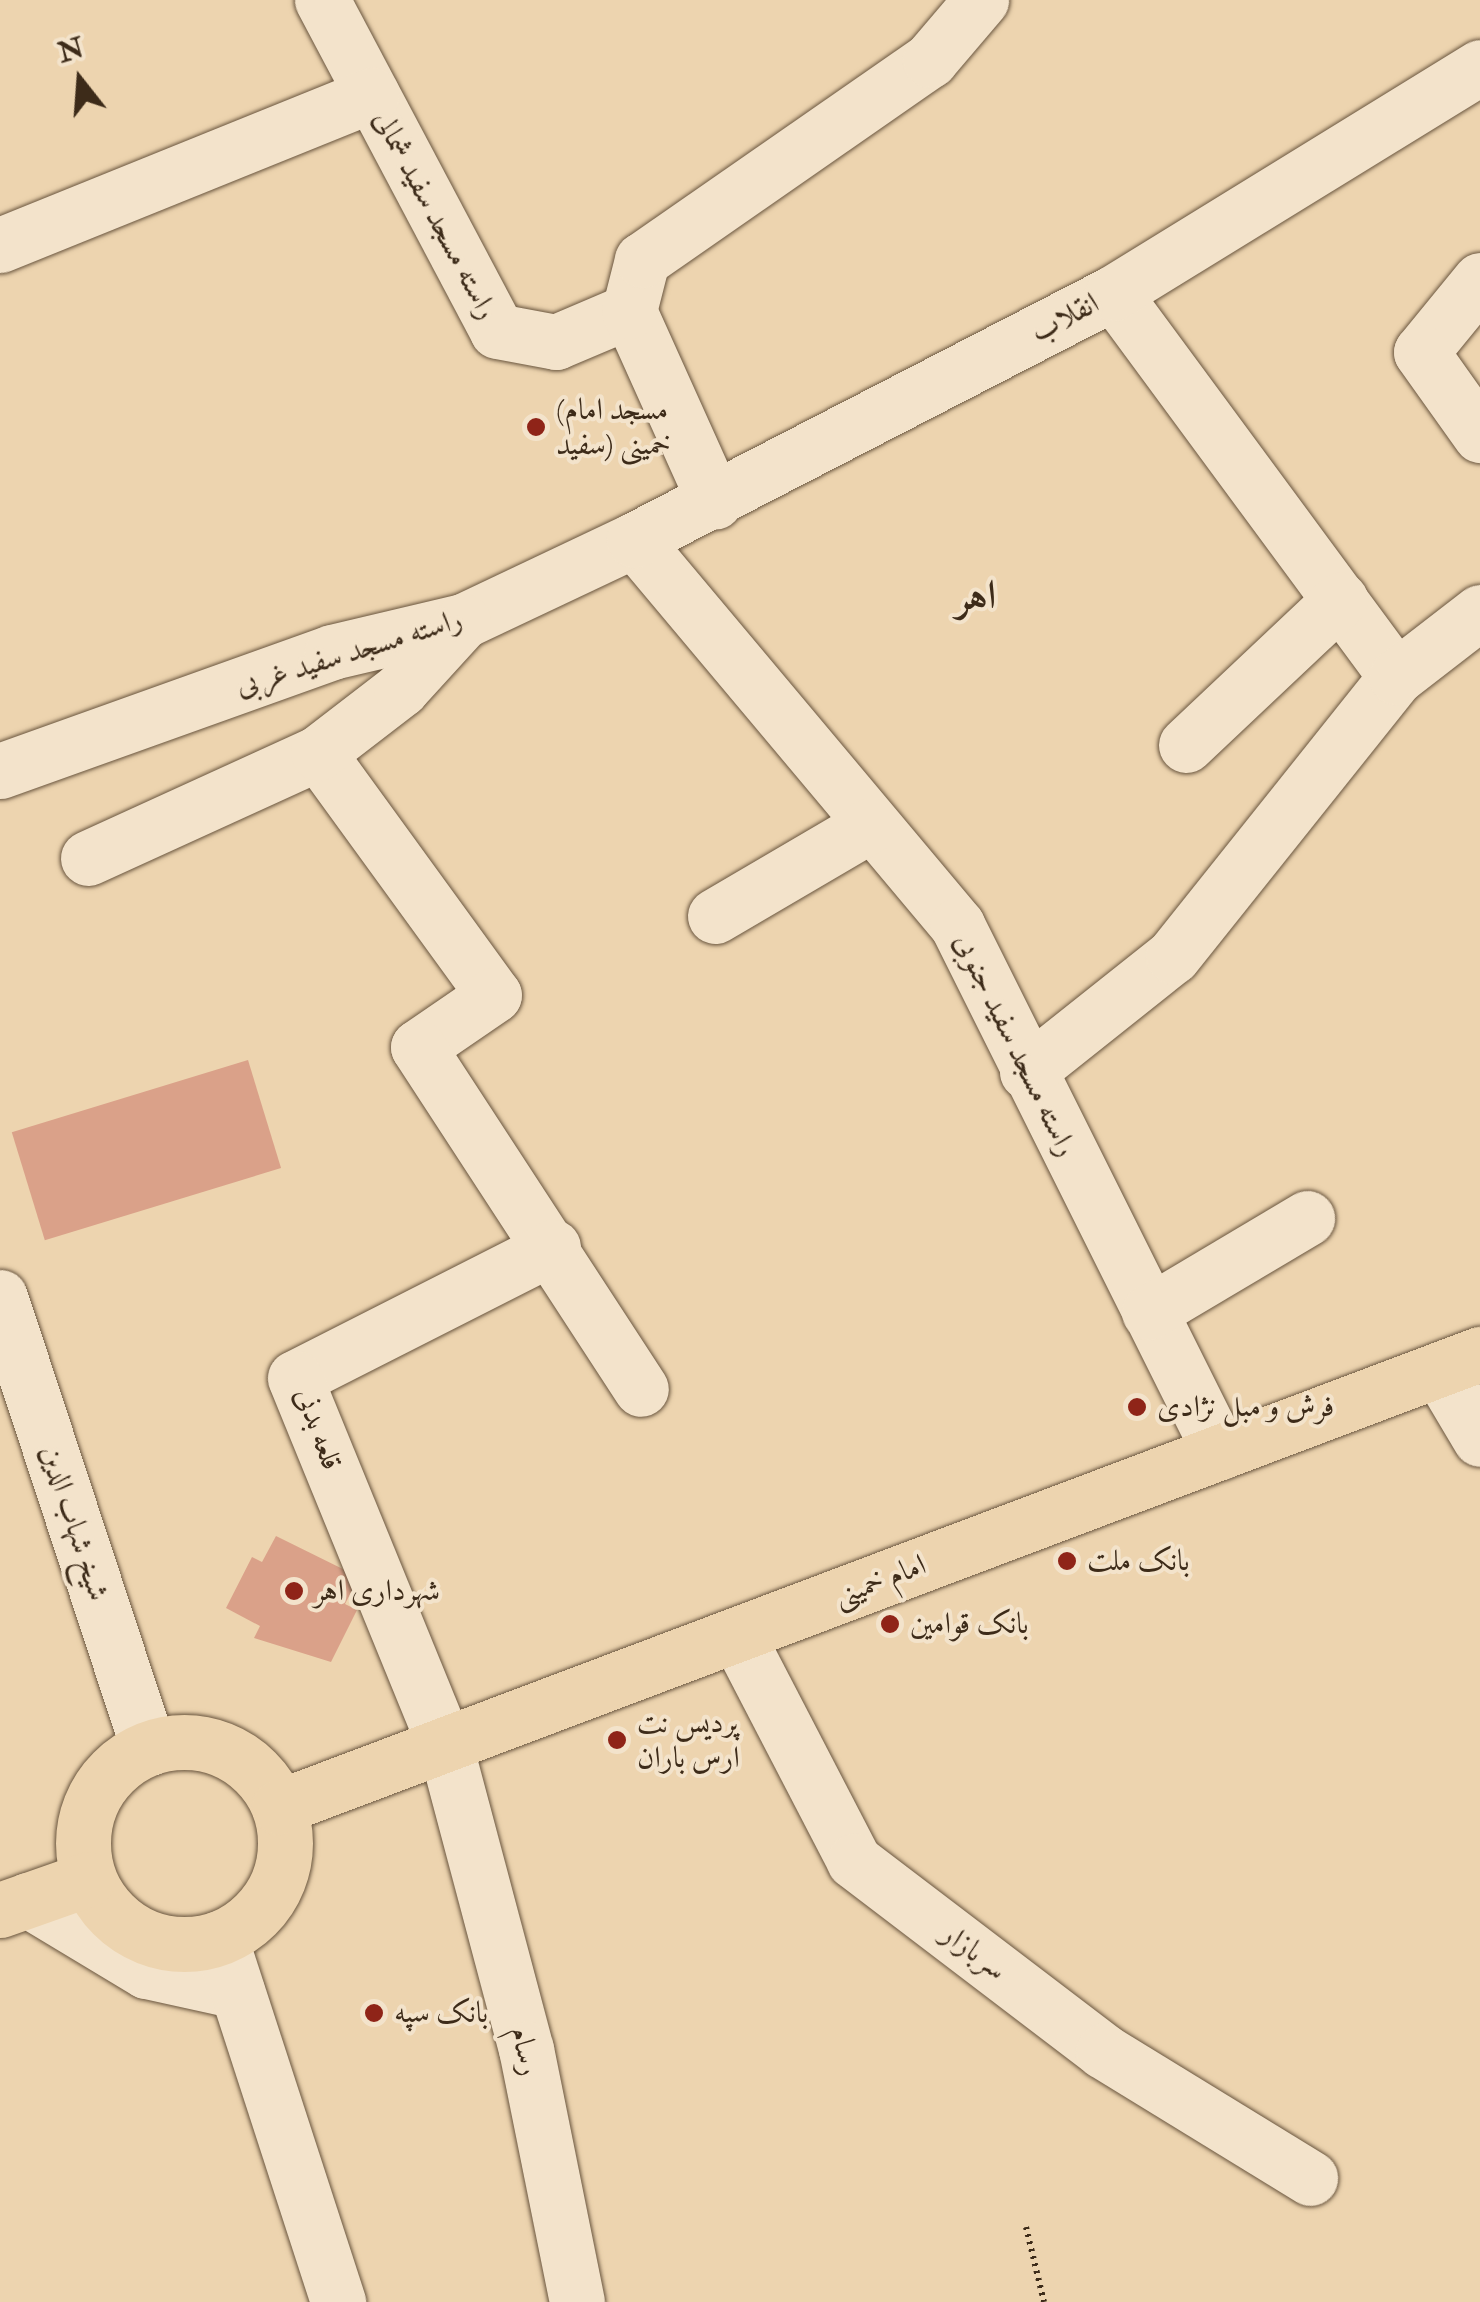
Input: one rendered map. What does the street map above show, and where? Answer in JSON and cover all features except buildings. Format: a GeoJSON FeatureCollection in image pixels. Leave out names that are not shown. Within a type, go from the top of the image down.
{"type":"FeatureCollection","features":[{"type":"Feature","properties":{"kind":"main road","name":"امام خمینی"},"geometry":{"type":"LineString","coordinates":[[279,1808],[1460,1362]]}},
{"type":"Feature","properties":{"kind":"main road"},"geometry":{"type":"LineString","coordinates":[[211,1746],[240,1759],[279,1808],[282,1870],[268,1899],[220,1938],[157,1941],[128,1928],[88,1879],[86,1816],[99,1788],[148,1748],[211,1746]]}},
{"type":"Feature","properties":{"kind":"main road"},"geometry":{"type":"LineString","coordinates":[[14,1905],[88,1879]]}},
{"type":"Feature","properties":{"kind":"street","name":"راسته مسجد سفید شمالی"},"geometry":{"type":"LineString","coordinates":[[322,0],[497,331],[556,342],[629,310]]}},
{"type":"Feature","properties":{"kind":"street"},"geometry":{"type":"LineString","coordinates":[[715,502],[629,310],[642,260],[930,60],[981,0]]}},
{"type":"Feature","properties":{"kind":"street","name":"انقلاب"},"geometry":{"type":"LineString","coordinates":[[634,540],[715,502],[1113,292],[1480,67]]}},
{"type":"Feature","properties":{"kind":"street"},"geometry":{"type":"LineString","coordinates":[[0,245],[372,94]]}},
{"type":"Feature","properties":{"kind":"street"},"geometry":{"type":"LineString","coordinates":[[1480,280],[1421,352],[1480,435]]}},
{"type":"Feature","properties":{"kind":"street"},"geometry":{"type":"LineString","coordinates":[[1113,292],[1396,677]]}},
{"type":"Feature","properties":{"kind":"street","name":"راسته مسجد سفید غربی"},"geometry":{"type":"LineString","coordinates":[[0,770],[332,652],[463,621],[634,540]]}},
{"type":"Feature","properties":{"kind":"street","name":"راسته مسجد سفید جنوبی"},"geometry":{"type":"LineString","coordinates":[[634,540],[957,925],[1027,1072],[1220,1452]]}},
{"type":"Feature","properties":{"kind":"street"},"geometry":{"type":"LineString","coordinates":[[1186,745],[1340,600]]}},
{"type":"Feature","properties":{"kind":"street"},"geometry":{"type":"LineString","coordinates":[[1027,1072],[1173,956],[1396,677],[1480,612]]}},
{"type":"Feature","properties":{"kind":"street"},"geometry":{"type":"LineString","coordinates":[[88,858],[318,753],[401,689],[463,621]]}},
{"type":"Feature","properties":{"kind":"street"},"geometry":{"type":"LineString","coordinates":[[318,753],[494,996],[418,1047],[553,1247],[641,1389]]}},
{"type":"Feature","properties":{"kind":"street"},"geometry":{"type":"LineString","coordinates":[[715,916],[870,825]]}},
{"type":"Feature","properties":{"kind":"street"},"geometry":{"type":"LineString","coordinates":[[1149,1312],[1307,1218]]}},
{"type":"Feature","properties":{"kind":"street","name":"قلعه بدنی"},"geometry":{"type":"LineString","coordinates":[[445,1745],[296,1378],[553,1247]]}},
{"type":"Feature","properties":{"kind":"street","name":"شیخ شهاب الدین"},"geometry":{"type":"LineString","coordinates":[[0,1297],[148,1748]]}},
{"type":"Feature","properties":{"kind":"street"},"geometry":{"type":"LineString","coordinates":[[1460,1362],[1480,1439]]}},
{"type":"Feature","properties":{"kind":"street","name":"سربازار"},"geometry":{"type":"LineString","coordinates":[[737,1635],[854,1861],[1103,2051],[1310,2178]]}},
{"type":"Feature","properties":{"kind":"street","name":"رسام"},"geometry":{"type":"LineString","coordinates":[[445,1745],[526,2049],[577,2302]]}},
{"type":"Feature","properties":{"kind":"street"},"geometry":{"type":"LineString","coordinates":[[14,1905],[146,1971],[237,1991]]}},
{"type":"Feature","properties":{"kind":"street"},"geometry":{"type":"LineString","coordinates":[[220,1938],[338,2302]]}},
{"type":"Feature","properties":{"kind":"path"},"geometry":{"type":"LineString","coordinates":[[1026,2227],[1044,2302]]}},
{"type":"Feature","properties":{"kind":"place","name":"(مسجد امام خمینی (سفید"},"geometry":{"type":"Point","coordinates":[536,427]}},
{"type":"Feature","properties":{"kind":"place","name":"فرش و مبل نژادی"},"geometry":{"type":"Point","coordinates":[1137,1407]}},
{"type":"Feature","properties":{"kind":"place","name":"بانک ملت"},"geometry":{"type":"Point","coordinates":[1067,1561]}},
{"type":"Feature","properties":{"kind":"place","name":"شهرداری اهر"},"geometry":{"type":"Point","coordinates":[294,1591]}},
{"type":"Feature","properties":{"kind":"place","name":"بانک قوامین"},"geometry":{"type":"Point","coordinates":[890,1624]}},
{"type":"Feature","properties":{"kind":"place","name":"پردیس نت ارس باران"},"geometry":{"type":"Point","coordinates":[617,1740]}},
{"type":"Feature","properties":{"kind":"place","name":"بانک سپه"},"geometry":{"type":"Point","coordinates":[374,2013]}},
{"type":"Feature","properties":{"kind":"district","name":"اهر"},"geometry":{"type":"Point","coordinates":[976,596]}}]}
